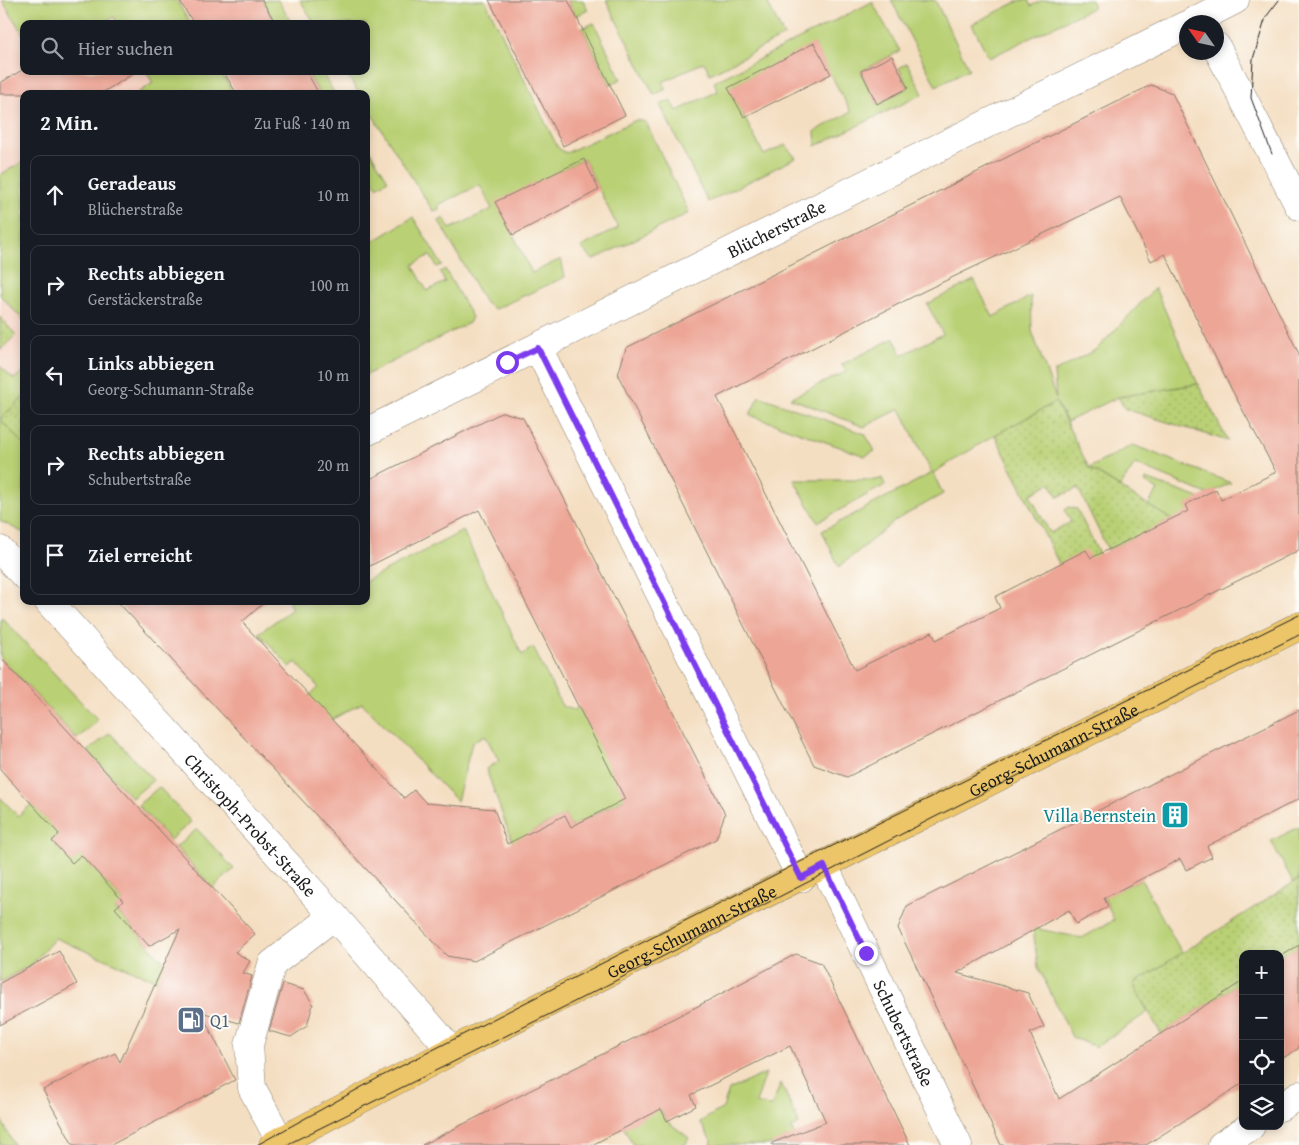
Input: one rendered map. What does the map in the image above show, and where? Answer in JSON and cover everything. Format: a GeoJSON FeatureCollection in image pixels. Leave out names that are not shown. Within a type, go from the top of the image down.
{"type":"FeatureCollection","features":[{"type":"Feature","properties":{"kind":"main road","name":"Georg-Schumann-Straße"},"geometry":{"type":"LineString","coordinates":[[276,1143],[452,1051],[1299,626]]}},
{"type":"Feature","properties":{"kind":"street","name":"Blücherstraße"},"geometry":{"type":"LineString","coordinates":[[1208,15],[1235,0]]}},
{"type":"Feature","properties":{"kind":"street","name":"Blücherstraße"},"geometry":{"type":"LineString","coordinates":[[370,430],[1179,30]]}},
{"type":"Feature","properties":{"kind":"street"},"geometry":{"type":"LineString","coordinates":[[1223,60],[1299,206]]}},
{"type":"Feature","properties":{"kind":"street","name":"Schubertstraße"},"geometry":{"type":"LineString","coordinates":[[538,348],[812,872],[958,1145]]}},
{"type":"Feature","properties":{"kind":"street"},"geometry":{"type":"LineString","coordinates":[[0,550],[20,571]]}},
{"type":"Feature","properties":{"kind":"street","name":"Christoph-Probst-Straße"},"geometry":{"type":"LineString","coordinates":[[52,605],[334,916],[452,1051]]}},
{"type":"Feature","properties":{"kind":"street"},"geometry":{"type":"LineString","coordinates":[[276,1143],[252,1088],[249,1045],[272,964],[334,916]]}},
{"type":"Feature","properties":{"kind":"street"},"geometry":{"type":"LineString","coordinates":[[1284,1105],[1299,1095]]}},
{"type":"Feature","properties":{"kind":"street"},"geometry":{"type":"LineString","coordinates":[[1222,1145],[1245,1130]]}},
{"type":"Feature","properties":{"kind":"shaded area"},"geometry":{"type":"Polygon","coordinates":[[[0,0],[133,0],[146,20],[20,20],[20,75],[181,75],[190,90],[20,90],[20,470],[0,448],[0,85],[4,82],[0,75],[0,0]]]}},
{"type":"Feature","properties":{"kind":"green space"},"geometry":{"type":"Polygon","coordinates":[[[2,0],[176,0],[188,20],[116,20],[114,17],[108,20],[20,20],[20,29],[2,0]]]}},
{"type":"Feature","properties":{"kind":"green space"},"geometry":{"type":"Polygon","coordinates":[[[266,0],[278,0],[290,20],[274,20],[263,2],[266,0]]]}},
{"type":"Feature","properties":{"kind":"green space"},"geometry":{"type":"Polygon","coordinates":[[[300,0],[485,0],[558,148],[566,153],[636,120],[646,122],[689,213],[593,260],[581,247],[618,228],[584,159],[510,196],[511,230],[532,273],[561,259],[565,277],[495,309],[485,303],[439,221],[444,218],[450,229],[492,209],[480,185],[438,205],[440,209],[433,211],[370,111],[370,90],[357,90],[347,75],[370,75],[370,20],[312,20],[300,0]]]}},
{"type":"Feature","properties":{"kind":"green space"},"geometry":{"type":"Polygon","coordinates":[[[568,0],[583,0],[588,10],[576,16],[568,0]]]}},
{"type":"Feature","properties":{"kind":"green space"},"geometry":{"type":"Polygon","coordinates":[[[606,0],[766,0],[784,36],[710,74],[704,62],[663,82],[666,89],[654,95],[606,0]]]}},
{"type":"Feature","properties":{"kind":"green space"},"geometry":{"type":"Polygon","coordinates":[[[891,0],[935,0],[969,69],[936,86],[891,0]]]}},
{"type":"Feature","properties":{"kind":"green space"},"geometry":{"type":"Polygon","coordinates":[[[1021,0],[1028,0],[1031,6],[1043,0],[1091,0],[1094,7],[989,58],[972,24],[1021,0]]]}},
{"type":"Feature","properties":{"kind":"green space"},"geometry":{"type":"Polygon","coordinates":[[[872,2],[900,51],[861,71],[877,104],[908,88],[899,68],[907,63],[923,94],[816,146],[815,131],[851,112],[814,44],[729,88],[764,155],[785,145],[796,158],[708,202],[660,105],[671,100],[677,111],[718,91],[714,82],[872,2]]]}},
{"type":"Feature","properties":{"kind":"green space"},"geometry":{"type":"Polygon","coordinates":[[[594,23],[621,79],[610,85],[582,28],[594,23]]]}},
{"type":"Feature","properties":{"kind":"green space"},"geometry":{"type":"Polygon","coordinates":[[[148,75],[222,75],[232,90],[142,90],[153,83],[148,75]]]}},
{"type":"Feature","properties":{"kind":"green space"},"geometry":{"type":"Polygon","coordinates":[[[308,75],[323,75],[333,90],[318,90],[308,75]]]}},
{"type":"Feature","properties":{"kind":"green space"},"geometry":{"type":"Polygon","coordinates":[[[370,151],[388,180],[377,187],[370,176],[370,151]]]}},
{"type":"Feature","properties":{"kind":"green space"},"geometry":{"type":"Polygon","coordinates":[[[20,163],[20,317],[0,295],[0,175],[20,163]]]}},
{"type":"Feature","properties":{"kind":"green space"},"geometry":{"type":"Polygon","coordinates":[[[413,217],[442,265],[437,267],[430,255],[413,265],[427,291],[445,282],[440,272],[445,269],[472,317],[469,323],[370,373],[370,244],[413,217]]]}},
{"type":"Feature","properties":{"kind":"green space"},"geometry":{"type":"Polygon","coordinates":[[[974,280],[993,317],[1031,296],[1032,331],[1056,399],[1054,372],[1097,349],[1155,288],[1198,384],[1118,397],[1067,422],[1056,402],[995,435],[933,473],[943,494],[896,520],[839,567],[822,531],[932,473],[900,409],[864,427],[790,398],[848,371],[841,365],[894,338],[902,355],[943,334],[927,304],[974,280]]]}},
{"type":"Feature","properties":{"kind":"green space"},"geometry":{"type":"Polygon","coordinates":[[[0,317],[16,335],[0,350],[0,317]]]}},
{"type":"Feature","properties":{"kind":"green space"},"geometry":{"type":"Polygon","coordinates":[[[0,366],[14,379],[20,374],[20,401],[0,419],[0,366]]]}},
{"type":"Feature","properties":{"kind":"green space"},"geometry":{"type":"Polygon","coordinates":[[[1198,384],[1228,441],[1125,409],[1118,397],[1198,384]]]}},
{"type":"Feature","properties":{"kind":"green space"},"geometry":{"type":"Polygon","coordinates":[[[759,396],[865,434],[875,451],[865,456],[750,415],[759,396]]]}},
{"type":"Feature","properties":{"kind":"green space"},"geometry":{"type":"Polygon","coordinates":[[[20,401],[20,441],[0,419],[20,401]]]}},
{"type":"Feature","properties":{"kind":"green space"},"geometry":{"type":"Polygon","coordinates":[[[1056,402],[1089,468],[1175,522],[1135,537],[1108,550],[1078,488],[1058,497],[1050,483],[1030,495],[1050,533],[1071,522],[1065,510],[1069,507],[1077,509],[1101,558],[1065,576],[995,435],[1056,402]]]}},
{"type":"Feature","properties":{"kind":"green space"},"geometry":{"type":"Polygon","coordinates":[[[0,419],[20,441],[20,531],[0,521],[0,419]]]}},
{"type":"Feature","properties":{"kind":"green space"},"geometry":{"type":"Polygon","coordinates":[[[1133,445],[1231,483],[1207,494],[1135,464],[1120,487],[1089,468],[1133,445]]]}},
{"type":"Feature","properties":{"kind":"green space"},"geometry":{"type":"Polygon","coordinates":[[[882,478],[885,485],[818,522],[794,480],[877,480],[882,478]]]}},
{"type":"Feature","properties":{"kind":"green space"},"geometry":{"type":"Polygon","coordinates":[[[1146,479],[1199,498],[1191,516],[1175,522],[1148,505],[1158,490],[1145,482],[1146,479]]]}},
{"type":"Feature","properties":{"kind":"green space"},"geometry":{"type":"Polygon","coordinates":[[[463,531],[522,655],[533,647],[562,706],[574,710],[579,707],[626,798],[571,827],[565,815],[533,831],[517,855],[486,769],[499,761],[485,735],[472,743],[457,801],[362,703],[331,720],[309,696],[318,687],[296,662],[290,667],[259,633],[292,609],[290,605],[370,605],[370,579],[463,531]]]}},
{"type":"Feature","properties":{"kind":"green space"},"geometry":{"type":"Polygon","coordinates":[[[1,617],[98,720],[77,739],[0,657],[1,617]]]}},
{"type":"Feature","properties":{"kind":"green space"},"geometry":{"type":"Polygon","coordinates":[[[110,733],[153,780],[132,798],[88,751],[110,733]]]}},
{"type":"Feature","properties":{"kind":"green space"},"geometry":{"type":"Polygon","coordinates":[[[159,787],[191,822],[170,840],[138,805],[159,787]]]}},
{"type":"Feature","properties":{"kind":"green space"},"geometry":{"type":"Polygon","coordinates":[[[0,797],[18,816],[32,804],[59,833],[52,841],[81,855],[123,901],[115,909],[178,977],[188,994],[55,938],[32,964],[0,982],[0,797]]]}},
{"type":"Feature","properties":{"kind":"green space"},"geometry":{"type":"Polygon","coordinates":[[[1299,827],[1299,879],[1293,882],[1271,841],[1299,827]]]}},
{"type":"Feature","properties":{"kind":"green space"},"geometry":{"type":"Polygon","coordinates":[[[197,829],[234,869],[213,888],[176,847],[197,829]]]}},
{"type":"Feature","properties":{"kind":"green space"},"geometry":{"type":"Polygon","coordinates":[[[1141,879],[1182,953],[1133,984],[1148,1012],[1096,1047],[1072,1037],[1038,967],[1033,928],[1082,938],[1114,920],[1104,897],[1141,879]]]}},
{"type":"Feature","properties":{"kind":"green space"},"geometry":{"type":"Polygon","coordinates":[[[1299,879],[1299,946],[1284,955],[1284,950],[1239,950],[1239,984],[1161,1034],[1133,984],[1299,879]]]}},
{"type":"Feature","properties":{"kind":"green space"},"geometry":{"type":"Polygon","coordinates":[[[766,1073],[756,1103],[771,1107],[781,1083],[799,1124],[791,1128],[800,1145],[711,1145],[712,1142],[700,1122],[723,1108],[729,1090],[766,1073]]]}},
{"type":"Feature","properties":{"kind":"green space"},"geometry":{"type":"Polygon","coordinates":[[[660,1108],[667,1121],[689,1138],[685,1145],[633,1145],[624,1128],[660,1108]]]}},
{"type":"Feature","properties":{"kind":"green space"},"geometry":{"type":"Polygon","coordinates":[[[0,1117],[14,1145],[0,1145],[0,1117]]]}},
{"type":"Feature","properties":{"kind":"building"},"geometry":{"type":"Polygon","coordinates":[[[179,0],[262,0],[274,20],[192,20],[179,0]]]}},
{"type":"Feature","properties":{"kind":"building"},"geometry":{"type":"Polygon","coordinates":[[[489,0],[568,0],[625,115],[563,146],[489,0]]]}},
{"type":"Feature","properties":{"kind":"building"},"geometry":{"type":"Polygon","coordinates":[[[814,43],[831,74],[744,117],[728,88],[814,43]]]}},
{"type":"Feature","properties":{"kind":"building"},"geometry":{"type":"Polygon","coordinates":[[[892,56],[908,88],[877,104],[861,71],[892,56]]]}},
{"type":"Feature","properties":{"kind":"building"},"geometry":{"type":"Polygon","coordinates":[[[20,71],[20,75],[131,75],[107,90],[20,90],[20,94],[0,94],[0,83],[20,71]]]}},
{"type":"Feature","properties":{"kind":"building"},"geometry":{"type":"Polygon","coordinates":[[[225,75],[308,75],[317,90],[235,90],[225,75]]]}},
{"type":"Feature","properties":{"kind":"building"},"geometry":{"type":"Polygon","coordinates":[[[1151,85],[1172,93],[1299,354],[1299,550],[847,777],[814,765],[618,375],[626,348],[1151,85]],[[1120,197],[922,292],[717,397],[855,670],[932,632],[936,640],[1000,608],[995,597],[1086,550],[1091,558],[1188,511],[1185,505],[1216,489],[1221,500],[1276,472],[1226,379],[1165,254],[1151,261],[1120,197]]]}},
{"type":"Feature","properties":{"kind":"building"},"geometry":{"type":"Polygon","coordinates":[[[584,159],[599,190],[513,235],[495,202],[584,159]]]}},
{"type":"Feature","properties":{"kind":"building"},"geometry":{"type":"Polygon","coordinates":[[[503,412],[523,418],[725,814],[716,839],[474,961],[447,956],[121,605],[261,605],[242,622],[404,798],[414,790],[426,803],[494,809],[507,844],[565,815],[571,827],[625,799],[479,510],[370,566],[370,479],[503,412]]]}},
{"type":"Feature","properties":{"kind":"building"},"geometry":{"type":"Polygon","coordinates":[[[0,657],[255,934],[235,952],[250,961],[243,973],[252,976],[239,1023],[201,1012],[235,1080],[111,1145],[73,1145],[43,1090],[115,1053],[120,1062],[180,929],[149,946],[115,908],[123,901],[81,855],[72,863],[52,841],[59,834],[0,769],[0,657]]]}},
{"type":"Feature","properties":{"kind":"building"},"geometry":{"type":"Polygon","coordinates":[[[1299,710],[1299,799],[1207,846],[1212,857],[1186,870],[1180,859],[1104,898],[1108,907],[1076,924],[1069,910],[957,973],[1028,993],[1044,1027],[1030,1033],[1059,1099],[1239,984],[1239,1086],[1146,1145],[1001,1145],[898,928],[907,906],[1299,710]]]}},
{"type":"Feature","properties":{"kind":"building"},"geometry":{"type":"Polygon","coordinates":[[[1299,945],[1299,1048],[1284,1057],[1284,995],[1284,954],[1299,945]]]}},
{"type":"Feature","properties":{"kind":"building"},"geometry":{"type":"Polygon","coordinates":[[[59,951],[77,984],[0,1025],[0,983],[59,951]]]}},
{"type":"Feature","properties":{"kind":"building"},"geometry":{"type":"Polygon","coordinates":[[[796,954],[821,963],[910,1145],[772,1145],[772,1143],[826,1122],[790,1046],[691,1095],[696,1106],[667,1121],[661,1109],[592,1145],[422,1145],[696,1007],[796,954]]]}},
{"type":"Feature","properties":{"kind":"building"},"geometry":{"type":"Polygon","coordinates":[[[283,984],[304,990],[313,1004],[307,1026],[291,1037],[269,1031],[283,984]]]}},
{"type":"Feature","properties":{"kind":"tram line"},"geometry":{"type":"LineString","coordinates":[[1272,154],[1251,98],[1253,59],[1266,17],[1279,0]]}},
{"type":"Feature","properties":{"kind":"tram line"},"geometry":{"type":"LineString","coordinates":[[257,1145],[378,1078],[794,865],[1299,615]]}},
{"type":"Feature","properties":{"kind":"tram line"},"geometry":{"type":"LineString","coordinates":[[286,1145],[568,1005],[935,817],[1299,635]]}},
{"type":"Feature","properties":{"kind":"place","name":"Villa Bernstein"},"geometry":{"type":"Point","coordinates":[1175,815]}},
{"type":"Feature","properties":{"kind":"place","name":"Q1"},"geometry":{"type":"Point","coordinates":[191,1020]}},
{"type":"Feature","properties":{"kind":"route"},"geometry":{"type":"LineString","coordinates":[[507,362],[538,348],[801,878],[824,866],[866,953]]}}]}
